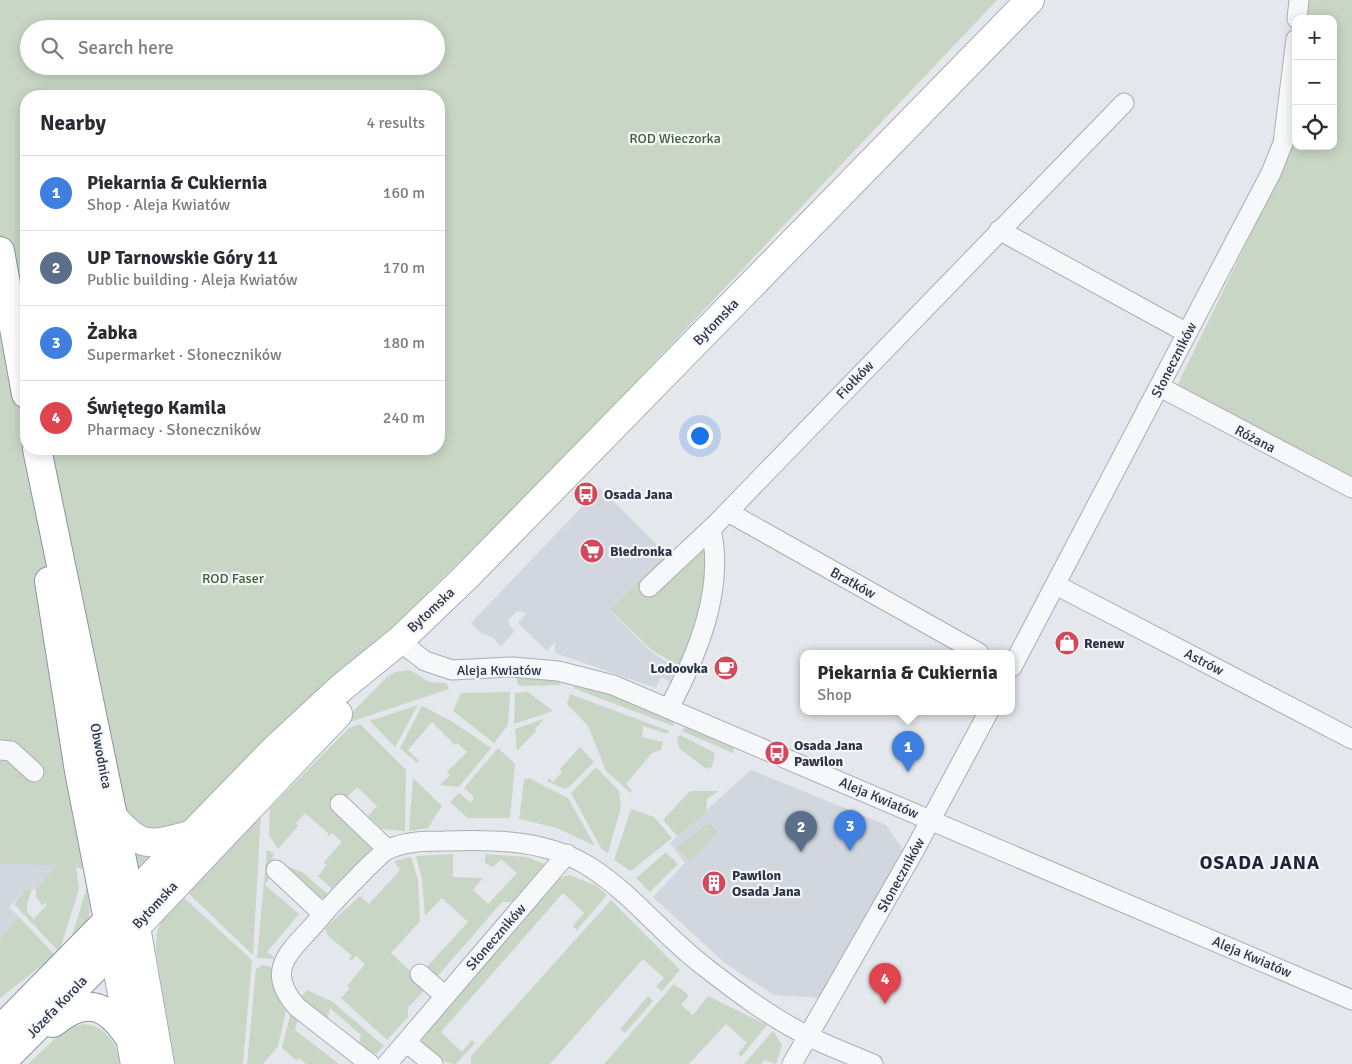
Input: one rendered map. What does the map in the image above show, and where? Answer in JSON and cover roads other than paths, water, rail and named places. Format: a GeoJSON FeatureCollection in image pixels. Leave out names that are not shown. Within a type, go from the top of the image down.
{"type":"FeatureCollection","features":[{"type":"Feature","properties":{"kind":"main road","name":"Bytomska"},"geometry":{"type":"LineString","coordinates":[[108,920],[274,750],[341,688],[399,640],[568,475],[1030,0]]}},
{"type":"Feature","properties":{"kind":"main road"},"geometry":{"type":"LineString","coordinates":[[0,251],[20,361]]}},
{"type":"Feature","properties":{"kind":"main road","name":"Obwodnica"},"geometry":{"type":"LineString","coordinates":[[37,455],[136,926],[160,1064]]}},
{"type":"Feature","properties":{"kind":"main road","name":"Obwodnica"},"geometry":{"type":"LineString","coordinates":[[37,455],[55,632],[79,772],[133,1052]]}},
{"type":"Feature","properties":{"kind":"main road","name":"Bytomska"},"geometry":{"type":"LineString","coordinates":[[114,949],[380,669],[399,640]]}},
{"type":"Feature","properties":{"kind":"main road"},"geometry":{"type":"LineString","coordinates":[[113,818],[130,836],[143,842],[165,841],[190,835]]}},
{"type":"Feature","properties":{"kind":"main road","name":"Józefa Korola"},"geometry":{"type":"LineString","coordinates":[[0,1030],[108,920]]}},
{"type":"Feature","properties":{"kind":"main road","name":"Józefa Korola"},"geometry":{"type":"LineString","coordinates":[[0,1064],[38,1028],[114,949]]}},
{"type":"Feature","properties":{"kind":"main road"},"geometry":{"type":"LineString","coordinates":[[38,1028],[50,1026],[72,1009],[88,1006],[108,1012],[117,1020],[133,1052]]}},
{"type":"Feature","properties":{"kind":"street"},"geometry":{"type":"LineString","coordinates":[[1297,15],[1299,0]]}},
{"type":"Feature","properties":{"kind":"street","name":"Słoneczników"},"geometry":{"type":"LineString","coordinates":[[1015,661],[1271,173],[1283,143],[1293,60]]}},
{"type":"Feature","properties":{"kind":"street","name":"Fiołków"},"geometry":{"type":"LineString","coordinates":[[649,587],[728,512],[1124,103]]}},
{"type":"Feature","properties":{"kind":"street"},"geometry":{"type":"LineString","coordinates":[[999,230],[1187,334]]}},
{"type":"Feature","properties":{"kind":"street","name":"Różana"},"geometry":{"type":"LineString","coordinates":[[1160,388],[1352,488]]}},
{"type":"Feature","properties":{"kind":"street","name":"Bratków"},"geometry":{"type":"LineString","coordinates":[[728,512],[974,650]]}},
{"type":"Feature","properties":{"kind":"street"},"geometry":{"type":"LineString","coordinates":[[668,708],[683,681],[706,625],[713,579],[714,544],[711,529]]}},
{"type":"Feature","properties":{"kind":"street","name":"Astrów"},"geometry":{"type":"LineString","coordinates":[[1056,585],[1352,739]]}},
{"type":"Feature","properties":{"kind":"street","name":"Aleja Kwiatów"},"geometry":{"type":"LineString","coordinates":[[399,640],[425,661],[439,667],[463,670],[512,667],[558,671],[613,685],[1352,1000]]}},
{"type":"Feature","properties":{"kind":"street","name":"Słoneczników"},"geometry":{"type":"LineString","coordinates":[[792,1064],[931,821],[987,715]]}},
{"type":"Feature","properties":{"kind":"street"},"geometry":{"type":"LineString","coordinates":[[0,750],[11,751],[34,772]]}},
{"type":"Feature","properties":{"kind":"street"},"geometry":{"type":"LineString","coordinates":[[340,804],[387,849]]}},
{"type":"Feature","properties":{"kind":"street"},"geometry":{"type":"LineString","coordinates":[[370,1064],[298,1007],[287,996],[281,979],[282,962],[323,914],[387,849],[414,842],[496,841],[533,845],[567,854],[592,868],[618,887],[703,966],[809,1036],[873,1064]]}},
{"type":"Feature","properties":{"kind":"street","name":"Słoneczników"},"geometry":{"type":"LineString","coordinates":[[387,1064],[567,854]]}},
{"type":"Feature","properties":{"kind":"street"},"geometry":{"type":"LineString","coordinates":[[276,870],[323,914]]}},
{"type":"Feature","properties":{"kind":"street"},"geometry":{"type":"LineString","coordinates":[[420,974],[445,996]]}},
{"type":"Feature","properties":{"kind":"street"},"geometry":{"type":"LineString","coordinates":[[406,1042],[433,1064]]}},
{"type":"Feature","properties":{"kind":"place","name":"Osada Jana"},"geometry":{"type":"Point","coordinates":[586,494]}},
{"type":"Feature","properties":{"kind":"place","name":"Biedronka"},"geometry":{"type":"Point","coordinates":[592,551]}},
{"type":"Feature","properties":{"kind":"place","name":"Renew"},"geometry":{"type":"Point","coordinates":[1067,643]}},
{"type":"Feature","properties":{"kind":"place","name":"Lodoovka"},"geometry":{"type":"Point","coordinates":[726,668]}},
{"type":"Feature","properties":{"kind":"place","name":"Osada Jana Pawilon"},"geometry":{"type":"Point","coordinates":[777,753]}},
{"type":"Feature","properties":{"kind":"place","name":"Piekarnia & Cukiernia"},"geometry":{"type":"Point","coordinates":[908,772]}},
{"type":"Feature","properties":{"kind":"place","name":"Żabka"},"geometry":{"type":"Point","coordinates":[850,851]}},
{"type":"Feature","properties":{"kind":"place","name":"UP Tarnowskie Góry 11"},"geometry":{"type":"Point","coordinates":[801,852]}},
{"type":"Feature","properties":{"kind":"place","name":"Pawilon Osada Jana"},"geometry":{"type":"Point","coordinates":[714,883]}},
{"type":"Feature","properties":{"kind":"place","name":"Świętego Kamila"},"geometry":{"type":"Point","coordinates":[885,1004]}},
{"type":"Feature","properties":{"kind":"district","name":"OSADA JANA"},"geometry":{"type":"Point","coordinates":[1260,863]}},
{"type":"Feature","properties":{"kind":"park label","name":"ROD Wieczorka"},"geometry":{"type":"Point","coordinates":[675,138]}},
{"type":"Feature","properties":{"kind":"park label","name":"ROD Faser"},"geometry":{"type":"Point","coordinates":[233,578]}}]}
